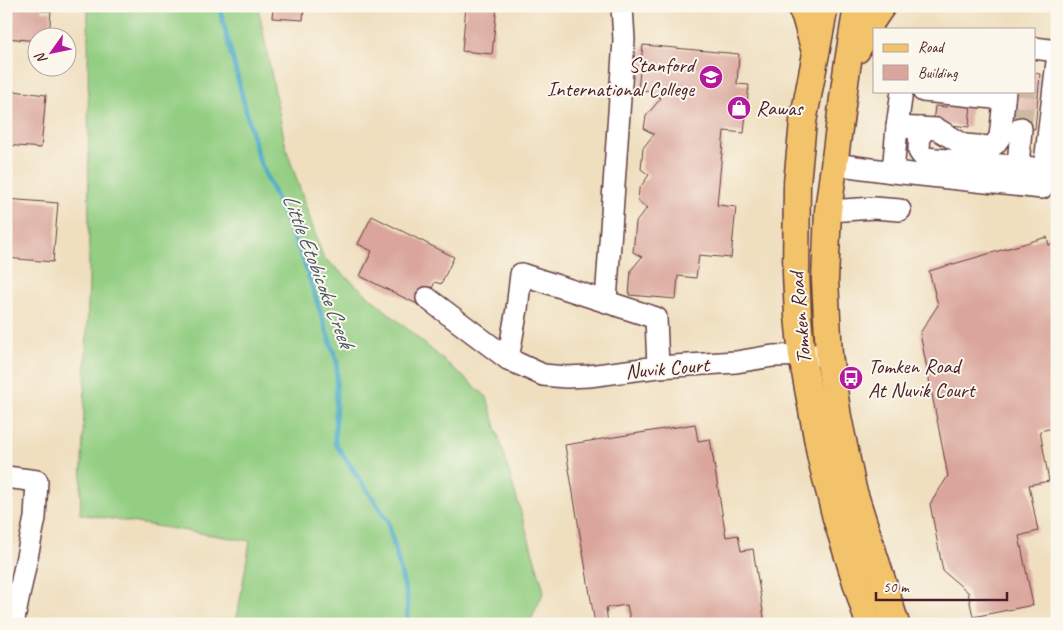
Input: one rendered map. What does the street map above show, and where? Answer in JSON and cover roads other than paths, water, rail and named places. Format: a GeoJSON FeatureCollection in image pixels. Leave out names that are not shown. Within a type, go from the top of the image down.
{"type":"FeatureCollection","features":[{"type":"Feature","properties":{"kind":"main road"},"geometry":{"type":"LineString","coordinates":[[800,6],[805,16],[816,54]]}},
{"type":"Feature","properties":{"kind":"main road","name":"Tomken Road"},"geometry":{"type":"LineString","coordinates":[[825,6],[803,122],[797,183],[796,274],[798,316],[802,356],[821,459],[836,518],[869,624]]}},
{"type":"Feature","properties":{"kind":"main road","name":"Tomken Road"},"geometry":{"type":"LineString","coordinates":[[857,6],[828,210],[826,280],[829,355],[838,417],[854,489],[896,624]]}},
{"type":"Feature","properties":{"kind":"main road"},"geometry":{"type":"LineString","coordinates":[[847,68],[882,6]]}},
{"type":"Feature","properties":{"kind":"street"},"geometry":{"type":"LineString","coordinates":[[606,301],[624,40],[622,6]]}},
{"type":"Feature","properties":{"kind":"street"},"geometry":{"type":"LineString","coordinates":[[1036,48],[1057,51]]}},
{"type":"Feature","properties":{"kind":"street"},"geometry":{"type":"LineString","coordinates":[[834,164],[1042,188],[1057,62]]}},
{"type":"Feature","properties":{"kind":"street"},"geometry":{"type":"LineString","coordinates":[[894,172],[902,92]]}},
{"type":"Feature","properties":{"kind":"street"},"geometry":{"type":"LineString","coordinates":[[897,127],[939,130],[964,146],[990,147],[995,144],[1000,137],[1004,95],[943,92]]}},
{"type":"Feature","properties":{"kind":"street"},"geometry":{"type":"LineString","coordinates":[[920,128],[919,151],[925,158],[1044,170]]}},
{"type":"Feature","properties":{"kind":"street"},"geometry":{"type":"LineString","coordinates":[[1018,167],[1021,128]]}},
{"type":"Feature","properties":{"kind":"street"},"geometry":{"type":"LineString","coordinates":[[828,210],[874,208],[900,210]]}},
{"type":"Feature","properties":{"kind":"street"},"geometry":{"type":"LineString","coordinates":[[508,359],[521,274],[656,318],[658,367]]}},
{"type":"Feature","properties":{"kind":"street","name":"Nuvik Court"},"geometry":{"type":"LineString","coordinates":[[427,298],[508,359],[543,375],[589,376],[658,367],[736,362],[773,356],[829,355]]}},
{"type":"Feature","properties":{"kind":"street"},"geometry":{"type":"LineString","coordinates":[[6,477],[37,481],[35,518],[13,624]]}},
{"type":"Feature","properties":{"kind":"waterway","name":"Little Etobicoke Creek"},"geometry":{"type":"LineString","coordinates":[[219,6],[258,157],[303,259],[337,362],[335,443],[388,521],[407,597],[408,624]]}},
{"type":"Feature","properties":{"kind":"tunnel"},"geometry":{"type":"LineString","coordinates":[[1021,128],[1024,92]]}},
{"type":"Feature","properties":{"kind":"place","name":"Stanford International College"},"geometry":{"type":"Point","coordinates":[711,77]}},
{"type":"Feature","properties":{"kind":"place","name":"Rawas"},"geometry":{"type":"Point","coordinates":[739,108]}},
{"type":"Feature","properties":{"kind":"place","name":"Tomken Road At Nuvik Court"},"geometry":{"type":"Point","coordinates":[851,378]}}]}
